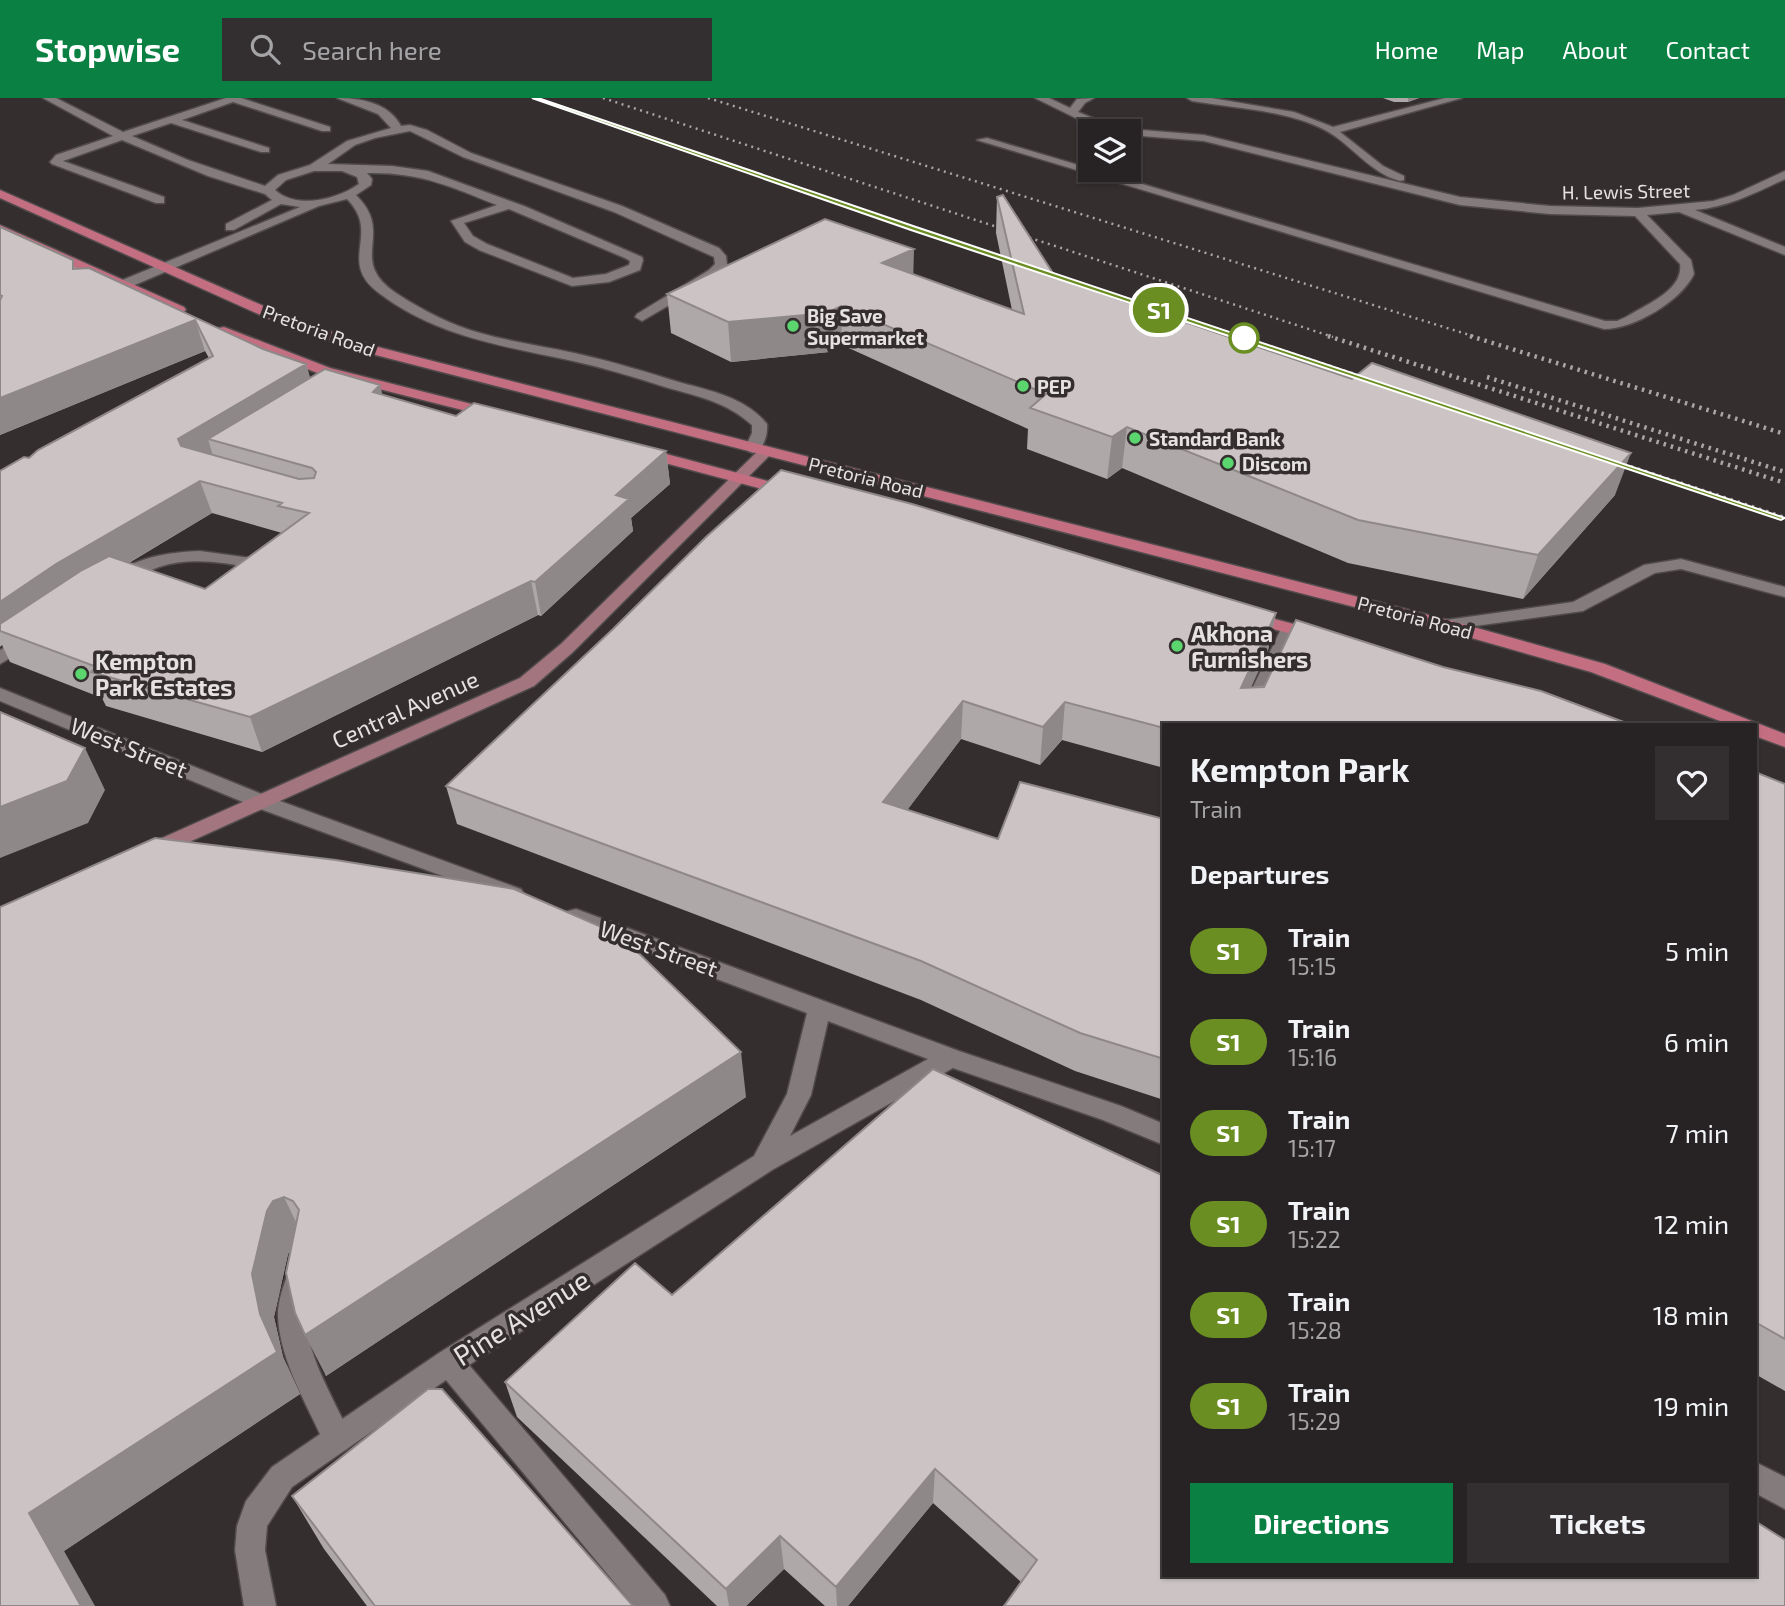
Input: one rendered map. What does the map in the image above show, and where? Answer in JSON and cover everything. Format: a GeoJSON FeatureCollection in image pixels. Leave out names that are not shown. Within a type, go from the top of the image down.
{"type":"FeatureCollection","features":[{"type":"Feature","properties":{"kind":"main road","name":"Pretoria Road"},"geometry":{"type":"LineString","coordinates":[[0,194],[288,322],[369,349],[1446,625],[1598,668],[1742,723]]}},
{"type":"Feature","properties":{"kind":"main road","name":"Pretoria Road"},"geometry":{"type":"LineString","coordinates":[[0,229],[113,283],[247,341],[325,371],[505,417]]}},
{"type":"Feature","properties":{"kind":"main road","name":"Pretoria Road"},"geometry":{"type":"LineString","coordinates":[[623,447],[808,496]]}},
{"type":"Feature","properties":{"kind":"main road","name":"Central Avenue"},"geometry":{"type":"LineString","coordinates":[[125,863],[527,682],[567,648],[741,478],[760,449]]}},
{"type":"Feature","properties":{"kind":"main road"},"geometry":{"type":"LineString","coordinates":[[1237,614],[1330,639]]}},
{"type":"Feature","properties":{"kind":"main road"},"geometry":{"type":"LineString","coordinates":[[1757,730],[1785,741]]}},
{"type":"Feature","properties":{"kind":"street"},"geometry":{"type":"LineString","coordinates":[[48,98],[123,136],[219,175],[269,191],[280,200]]}},
{"type":"Feature","properties":{"kind":"street"},"geometry":{"type":"LineString","coordinates":[[160,200],[56,162],[60,158],[235,98],[326,129]]}},
{"type":"Feature","properties":{"kind":"street"},"geometry":{"type":"LineString","coordinates":[[342,98],[384,112],[394,120],[397,129]]}},
{"type":"Feature","properties":{"kind":"street"},"geometry":{"type":"LineString","coordinates":[[1040,98],[1083,119]]}},
{"type":"Feature","properties":{"kind":"street"},"geometry":{"type":"LineString","coordinates":[[1072,113],[1081,101],[1089,98]]}},
{"type":"Feature","properties":{"kind":"street"},"geometry":{"type":"LineString","coordinates":[[1192,98],[1294,115],[1333,130],[1379,168],[1460,201]]}},
{"type":"Feature","properties":{"kind":"street"},"geometry":{"type":"LineString","coordinates":[[1333,130],[1457,98]]}},
{"type":"Feature","properties":{"kind":"street"},"geometry":{"type":"LineString","coordinates":[[171,120],[265,150]]}},
{"type":"Feature","properties":{"kind":"street"},"geometry":{"type":"LineString","coordinates":[[314,168],[351,143],[397,129],[423,132],[467,155],[618,209],[715,251],[720,256],[721,265],[714,273],[642,317]]}},
{"type":"Feature","properties":{"kind":"street"},"geometry":{"type":"LineString","coordinates":[[1141,133],[1204,138],[1460,201]]}},
{"type":"Feature","properties":{"kind":"street"},"geometry":{"type":"LineString","coordinates":[[983,140],[1604,325],[1619,325],[1631,320],[1682,286],[1688,274],[1686,263],[1638,212]]}},
{"type":"Feature","properties":{"kind":"street"},"geometry":{"type":"LineString","coordinates":[[219,175],[287,175],[314,168],[416,172],[457,184],[629,256],[637,260],[635,267],[610,278],[572,282],[483,247],[469,239],[458,211],[457,184]]}},
{"type":"Feature","properties":{"kind":"street"},"geometry":{"type":"LineString","coordinates":[[354,170],[362,174],[365,181]]}},
{"type":"Feature","properties":{"kind":"street"},"geometry":{"type":"LineString","coordinates":[[113,283],[168,267],[321,202],[349,195],[359,190],[365,181],[416,172]]}},
{"type":"Feature","properties":{"kind":"street","name":"H. Lewis Street"},"geometry":{"type":"LineString","coordinates":[[1460,201],[1550,210],[1684,210],[1737,198],[1785,174]]}},
{"type":"Feature","properties":{"kind":"street"},"geometry":{"type":"LineString","coordinates":[[269,191],[271,185],[287,175]]}},
{"type":"Feature","properties":{"kind":"street"},"geometry":{"type":"LineString","coordinates":[[349,195],[365,208],[369,218],[365,259],[369,276],[424,316],[461,333],[604,363],[733,402],[759,424],[760,449]]}},
{"type":"Feature","properties":{"kind":"street"},"geometry":{"type":"LineString","coordinates":[[113,283],[151,260],[244,221],[280,200],[321,202]]}},
{"type":"Feature","properties":{"kind":"street"},"geometry":{"type":"LineString","coordinates":[[458,211],[509,205]]}},
{"type":"Feature","properties":{"kind":"street"},"geometry":{"type":"LineString","coordinates":[[1684,210],[1785,251]]}},
{"type":"Feature","properties":{"kind":"street"},"geometry":{"type":"LineString","coordinates":[[330,392],[354,378]]}},
{"type":"Feature","properties":{"kind":"street"},"geometry":{"type":"LineString","coordinates":[[103,591],[149,565],[182,556],[217,555],[252,562]]}},
{"type":"Feature","properties":{"kind":"street"},"geometry":{"type":"LineString","coordinates":[[1446,625],[1577,607],[1650,569],[1681,564],[1785,592]]}},
{"type":"Feature","properties":{"kind":"street"},"geometry":{"type":"LineString","coordinates":[[0,658],[46,628]]}},
{"type":"Feature","properties":{"kind":"street"},"geometry":{"type":"LineString","coordinates":[[1244,723],[1290,629]]}},
{"type":"Feature","properties":{"kind":"street","name":"West Street"},"geometry":{"type":"LineString","coordinates":[[0,694],[262,802],[535,902]]}},
{"type":"Feature","properties":{"kind":"street","name":"West Street"},"geometry":{"type":"LineString","coordinates":[[561,912],[951,1058],[1112,1113],[1162,1134]]}},
{"type":"Feature","properties":{"kind":"street","name":"Pine Avenue"},"geometry":{"type":"LineString","coordinates":[[763,1163],[799,1095],[820,1007]]}},
{"type":"Feature","properties":{"kind":"street","name":"Pine Avenue"},"geometry":{"type":"LineString","coordinates":[[260,1606],[250,1550],[252,1526],[257,1513],[282,1477],[449,1362],[763,1163],[951,1058]]}},
{"type":"Feature","properties":{"kind":"street"},"geometry":{"type":"LineString","coordinates":[[304,1255],[291,1316],[300,1356],[337,1439]]}},
{"type":"Feature","properties":{"kind":"street"},"geometry":{"type":"LineString","coordinates":[[449,1362],[654,1606]]}},
{"type":"Feature","properties":{"kind":"street"},"geometry":{"type":"LineString","coordinates":[[1757,1477],[1785,1494]]}},
{"type":"Feature","properties":{"kind":"building"},"geometry":{"type":"Polygon","coordinates":[[[1003,195],[1056,278],[1352,379],[1372,363],[1631,453],[1538,555],[1358,520],[1127,427],[1112,437],[1030,408],[1046,394],[841,306],[827,313],[728,322],[667,294],[825,219],[914,249],[882,263],[1024,314],[997,197],[1003,195]]]}},
{"type":"Feature","properties":{"kind":"building"},"geometry":{"type":"Polygon","coordinates":[[[0,227],[73,260],[73,269],[89,268],[263,349],[306,364],[178,439],[181,446],[299,479],[314,478],[316,472],[312,468],[208,439],[325,369],[380,385],[373,392],[456,416],[474,403],[666,451],[616,495],[629,499],[535,582],[531,581],[250,717],[91,672],[97,667],[0,631],[0,624],[82,570],[109,556],[205,589],[309,513],[200,481],[56,564],[0,602],[0,471],[24,457],[29,458],[38,450],[213,356],[195,320],[0,398],[0,227]]]}},
{"type":"Feature","properties":{"kind":"building"},"geometry":{"type":"Polygon","coordinates":[[[781,470],[912,504],[1276,613],[1241,688],[1264,687],[1296,620],[1443,667],[1541,691],[1626,723],[1162,723],[1162,727],[1065,702],[1043,727],[963,701],[883,802],[998,839],[1020,782],[1162,818],[1162,1058],[1080,1033],[921,961],[446,786],[613,629],[706,537],[781,470]]]}},
{"type":"Feature","properties":{"kind":"building"},"geometry":{"type":"Polygon","coordinates":[[[0,712],[85,748],[67,781],[0,807],[0,712]]]}},
{"type":"Feature","properties":{"kind":"building"},"geometry":{"type":"Polygon","coordinates":[[[1757,773],[1785,784],[1785,1339],[1757,1323],[1757,773]]]}},
{"type":"Feature","properties":{"kind":"building"},"geometry":{"type":"Polygon","coordinates":[[[155,838],[336,860],[514,889],[620,935],[741,1052],[305,1335],[295,1313],[286,1273],[299,1210],[293,1201],[284,1197],[273,1201],[267,1211],[252,1274],[260,1314],[277,1352],[29,1513],[81,1606],[0,1606],[0,907],[155,838]]]}},
{"type":"Feature","properties":{"kind":"building"},"geometry":{"type":"Polygon","coordinates":[[[933,1069],[1162,1175],[1162,1577],[1757,1577],[1757,1522],[1785,1540],[1785,1606],[1004,1606],[1037,1560],[935,1469],[836,1587],[780,1536],[726,1589],[505,1382],[635,1263],[672,1295],[933,1069]]]}},
{"type":"Feature","properties":{"kind":"building"},"geometry":{"type":"Polygon","coordinates":[[[428,1389],[442,1389],[633,1606],[375,1606],[292,1496],[428,1389]]]}},
{"type":"Feature","properties":{"kind":"railway"},"geometry":{"type":"LineString","coordinates":[[535,98],[914,229],[1242,337]]}},
{"type":"Feature","properties":{"kind":"railway"},"geometry":{"type":"LineString","coordinates":[[603,98],[1333,337]]}},
{"type":"Feature","properties":{"kind":"railway"},"geometry":{"type":"LineString","coordinates":[[708,98],[1476,337]]}},
{"type":"Feature","properties":{"kind":"railway"},"geometry":{"type":"LineString","coordinates":[[1236,336],[1373,381]]}},
{"type":"Feature","properties":{"kind":"railway"},"geometry":{"type":"LineString","coordinates":[[1328,336],[1785,483]]}},
{"type":"Feature","properties":{"kind":"railway"},"geometry":{"type":"LineString","coordinates":[[1470,336],[1785,434]]}},
{"type":"Feature","properties":{"kind":"railway"},"geometry":{"type":"LineString","coordinates":[[1487,377],[1785,472]]}},
{"type":"Feature","properties":{"kind":"railway"},"geometry":{"type":"LineString","coordinates":[[1609,460],[1785,518]]}},
{"type":"Feature","properties":{"kind":"train","name":"S1"},"geometry":{"type":"LineString","coordinates":[[535,98],[914,229],[1785,518]]}},
{"type":"Feature","properties":{"kind":"place","name":"Big Save Supermarket"},"geometry":{"type":"Point","coordinates":[793,326]}},
{"type":"Feature","properties":{"kind":"place","name":"PEP"},"geometry":{"type":"Point","coordinates":[1023,386]}},
{"type":"Feature","properties":{"kind":"place","name":"Standard Bank"},"geometry":{"type":"Point","coordinates":[1135,438]}},
{"type":"Feature","properties":{"kind":"place","name":"Discom"},"geometry":{"type":"Point","coordinates":[1228,463]}},
{"type":"Feature","properties":{"kind":"place","name":"Akhona Furnishers"},"geometry":{"type":"Point","coordinates":[1177,646]}},
{"type":"Feature","properties":{"kind":"place","name":"Kempton Park Estates"},"geometry":{"type":"Point","coordinates":[81,674]}}]}
